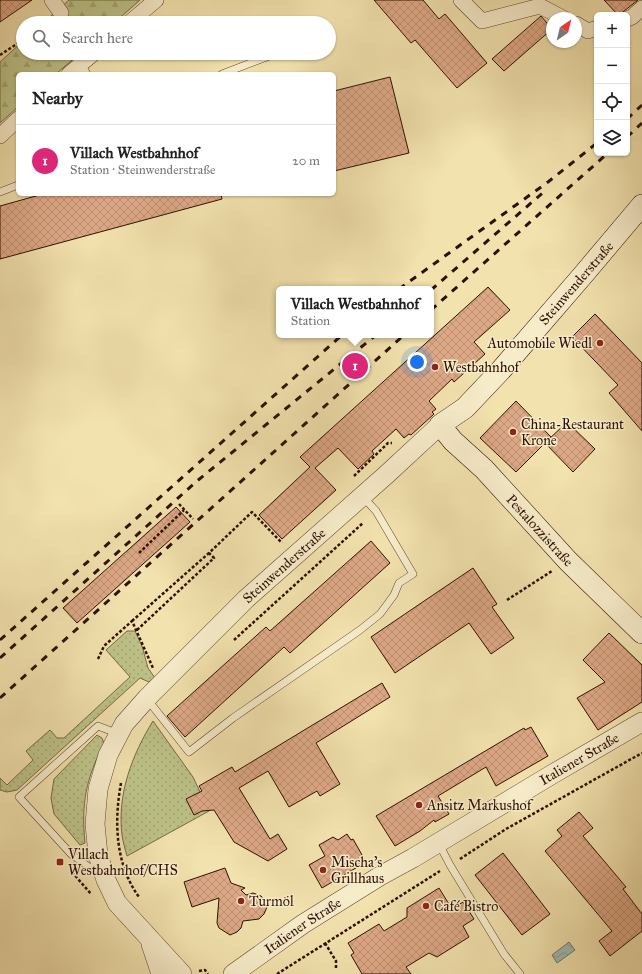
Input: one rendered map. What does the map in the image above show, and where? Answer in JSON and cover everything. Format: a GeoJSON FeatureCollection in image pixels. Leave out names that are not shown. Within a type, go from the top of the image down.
{"type":"FeatureCollection","features":[{"type":"Feature","properties":{"kind":"main road","name":"Steinwenderstraße"},"geometry":{"type":"LineString","coordinates":[[440,424],[465,408],[501,370],[642,205]]}},
{"type":"Feature","properties":{"kind":"main road","name":"Pestalozzistraße"},"geometry":{"type":"LineString","coordinates":[[440,424],[453,441],[484,469],[568,561],[642,633]]}},
{"type":"Feature","properties":{"kind":"street"},"geometry":{"type":"LineString","coordinates":[[52,0],[61,13]]}},
{"type":"Feature","properties":{"kind":"street"},"geometry":{"type":"LineString","coordinates":[[137,16],[156,0]]}},
{"type":"Feature","properties":{"kind":"street"},"geometry":{"type":"LineString","coordinates":[[461,0],[482,21],[540,6],[552,12]]}},
{"type":"Feature","properties":{"kind":"street"},"geometry":{"type":"LineString","coordinates":[[630,18],[642,8]]}},
{"type":"Feature","properties":{"kind":"street"},"geometry":{"type":"LineString","coordinates":[[582,28],[588,31],[594,29]]}},
{"type":"Feature","properties":{"kind":"street"},"geometry":{"type":"LineString","coordinates":[[84,69],[90,60]]}},
{"type":"Feature","properties":{"kind":"street"},"geometry":{"type":"LineString","coordinates":[[0,136],[16,121]]}},
{"type":"Feature","properties":{"kind":"street","name":"Steinwenderstraße"},"geometry":{"type":"LineString","coordinates":[[190,972],[149,938],[117,903],[106,880],[98,855],[95,824],[98,789],[108,754],[124,724],[146,698],[246,599],[362,496],[440,424]]}},
{"type":"Feature","properties":{"kind":"street","name":"Italiener Straße"},"geometry":{"type":"LineString","coordinates":[[234,974],[303,924],[380,876],[413,858],[642,722]]}},
{"type":"Feature","properties":{"kind":"street"},"geometry":{"type":"LineString","coordinates":[[149,938],[161,974]]}},
{"type":"Feature","properties":{"kind":"lane"},"geometry":{"type":"LineString","coordinates":[[227,72],[259,60]]}},
{"type":"Feature","properties":{"kind":"lane"},"geometry":{"type":"LineString","coordinates":[[0,192],[16,186]]}},
{"type":"Feature","properties":{"kind":"lane"},"geometry":{"type":"LineString","coordinates":[[146,698],[189,752],[233,718],[360,630],[380,614],[394,595],[399,583],[413,574],[376,511],[362,496]]}},
{"type":"Feature","properties":{"kind":"lane"},"geometry":{"type":"LineString","coordinates":[[106,880],[71,854],[19,797],[98,726],[119,734]]}},
{"type":"Feature","properties":{"kind":"lane"},"geometry":{"type":"LineString","coordinates":[[438,842],[450,865],[504,954],[520,974]]}},
{"type":"Feature","properties":{"kind":"path"},"geometry":{"type":"LineString","coordinates":[[0,55],[16,45]]}},
{"type":"Feature","properties":{"kind":"path"},"geometry":{"type":"LineString","coordinates":[[349,480],[388,443],[394,444]]}},
{"type":"Feature","properties":{"kind":"path"},"geometry":{"type":"LineString","coordinates":[[178,504],[193,519]]}},
{"type":"Feature","properties":{"kind":"path"},"geometry":{"type":"LineString","coordinates":[[139,553],[184,510]]}},
{"type":"Feature","properties":{"kind":"path"},"geometry":{"type":"LineString","coordinates":[[228,645],[376,511]]}},
{"type":"Feature","properties":{"kind":"path"},"geometry":{"type":"LineString","coordinates":[[98,659],[104,646],[209,553],[252,512],[283,544]]}},
{"type":"Feature","properties":{"kind":"path"},"geometry":{"type":"LineString","coordinates":[[137,630],[214,558],[209,553]]}},
{"type":"Feature","properties":{"kind":"path"},"geometry":{"type":"LineString","coordinates":[[507,600],[557,567]]}},
{"type":"Feature","properties":{"kind":"path"},"geometry":{"type":"LineString","coordinates":[[132,620],[155,672],[164,681]]}},
{"type":"Feature","properties":{"kind":"path"},"geometry":{"type":"LineString","coordinates":[[122,779],[117,803],[118,846],[125,873],[140,898]]}},
{"type":"Feature","properties":{"kind":"path"},"geometry":{"type":"LineString","coordinates":[[325,943],[336,961],[336,968]]}},
{"type":"Feature","properties":{"kind":"path"},"geometry":{"type":"LineString","coordinates":[[190,972],[205,970],[208,974]]}},
{"type":"Feature","properties":{"kind":"green space"},"geometry":{"type":"Polygon","coordinates":[[[69,0],[140,0],[122,16],[51,16],[69,0]]]}},
{"type":"Feature","properties":{"kind":"green space"},"geometry":{"type":"Polygon","coordinates":[[[16,47],[16,60],[72,60],[58,72],[16,72],[16,109],[0,123],[0,62],[16,47]]]}},
{"type":"Feature","properties":{"kind":"green space"},"geometry":{"type":"Polygon","coordinates":[[[127,631],[135,631],[142,646],[148,668],[155,678],[149,682],[140,678],[17,790],[7,792],[0,790],[0,778],[7,785],[33,760],[26,751],[50,730],[57,738],[64,738],[130,677],[106,650],[127,631]]]}},
{"type":"Feature","properties":{"kind":"green space"},"geometry":{"type":"Polygon","coordinates":[[[153,721],[193,777],[209,811],[127,856],[122,838],[121,820],[124,790],[133,761],[145,734],[153,721]]]}},
{"type":"Feature","properties":{"kind":"green space"},"geometry":{"type":"Polygon","coordinates":[[[97,735],[102,738],[104,743],[93,768],[86,792],[84,816],[85,843],[80,845],[54,814],[51,798],[54,779],[97,735]]]}},
{"type":"Feature","properties":{"kind":"water"},"geometry":{"type":"Polygon","coordinates":[[[569,942],[575,950],[557,963],[552,955],[569,942]]]}},
{"type":"Feature","properties":{"kind":"building"},"geometry":{"type":"Polygon","coordinates":[[[0,0],[32,0],[0,22],[0,0]]]}},
{"type":"Feature","properties":{"kind":"building"},"geometry":{"type":"Polygon","coordinates":[[[374,0],[423,0],[439,19],[445,14],[487,63],[457,88],[415,40],[411,43],[374,0]]]}},
{"type":"Feature","properties":{"kind":"building"},"geometry":{"type":"Polygon","coordinates":[[[604,0],[638,0],[623,12],[615,12],[604,0]]]}},
{"type":"Feature","properties":{"kind":"building"},"geometry":{"type":"Polygon","coordinates":[[[541,16],[546,22],[546,34],[504,71],[492,59],[541,16]]]}},
{"type":"Feature","properties":{"kind":"building"},"geometry":{"type":"Polygon","coordinates":[[[390,77],[409,153],[336,171],[336,90],[390,77]]]}},
{"type":"Feature","properties":{"kind":"building"},"geometry":{"type":"Polygon","coordinates":[[[36,196],[221,196],[222,199],[0,259],[0,206],[36,196]]]}},
{"type":"Feature","properties":{"kind":"building","name":"Westbahnhof"},"geometry":{"type":"Polygon","coordinates":[[[488,287],[510,310],[474,342],[485,354],[454,382],[452,379],[429,401],[436,409],[432,412],[434,414],[411,435],[409,434],[404,438],[396,429],[372,451],[374,454],[358,469],[338,448],[315,468],[336,490],[282,539],[259,515],[310,467],[300,457],[432,338],[434,338],[434,336],[488,287]]]}},
{"type":"Feature","properties":{"kind":"building"},"geometry":{"type":"Polygon","coordinates":[[[595,314],[642,363],[642,431],[609,393],[618,385],[572,337],[595,314]]]}},
{"type":"Feature","properties":{"kind":"building","name":"China-Restaurant Krone"},"geometry":{"type":"Polygon","coordinates":[[[516,401],[551,437],[516,472],[480,438],[516,401]]]}},
{"type":"Feature","properties":{"kind":"building"},"geometry":{"type":"Polygon","coordinates":[[[567,422],[595,449],[573,472],[545,443],[567,422]]]}},
{"type":"Feature","properties":{"kind":"building"},"geometry":{"type":"Polygon","coordinates":[[[176,507],[190,522],[77,623],[63,608],[176,507]]]}},
{"type":"Feature","properties":{"kind":"building"},"geometry":{"type":"Polygon","coordinates":[[[371,541],[390,563],[290,653],[284,647],[185,737],[167,716],[266,627],[270,631],[371,541]]]}},
{"type":"Feature","properties":{"kind":"building"},"geometry":{"type":"Polygon","coordinates":[[[473,568],[497,604],[492,607],[514,638],[491,654],[469,623],[395,673],[371,637],[473,568]]]}},
{"type":"Feature","properties":{"kind":"building"},"geometry":{"type":"Polygon","coordinates":[[[609,633],[642,665],[642,702],[598,730],[577,698],[605,682],[583,660],[609,633]]]}},
{"type":"Feature","properties":{"kind":"building"},"geometry":{"type":"Polygon","coordinates":[[[382,683],[390,697],[316,743],[340,784],[320,796],[317,791],[289,807],[268,771],[239,788],[270,839],[278,834],[287,849],[268,861],[234,842],[214,810],[202,811],[194,815],[186,799],[202,791],[199,786],[232,767],[235,772],[382,683]]]}},
{"type":"Feature","properties":{"kind":"building"},"geometry":{"type":"Polygon","coordinates":[[[531,727],[548,756],[496,786],[486,767],[438,796],[449,814],[435,822],[434,820],[420,831],[395,846],[376,816],[524,728],[525,730],[531,727]]]}},
{"type":"Feature","properties":{"kind":"building"},"geometry":{"type":"Polygon","coordinates":[[[579,812],[593,828],[583,836],[626,887],[623,889],[642,914],[642,931],[610,956],[599,941],[612,931],[545,851],[562,836],[557,830],[579,812]]]}},
{"type":"Feature","properties":{"kind":"building"},"geometry":{"type":"Polygon","coordinates":[[[347,834],[351,840],[353,839],[366,862],[322,888],[309,865],[325,856],[319,845],[333,837],[338,840],[347,834]]]}},
{"type":"Feature","properties":{"kind":"building"},"geometry":{"type":"Polygon","coordinates":[[[503,853],[550,914],[522,935],[475,875],[503,853]]]}},
{"type":"Feature","properties":{"kind":"building","name":"Turmöl"},"geometry":{"type":"Polygon","coordinates":[[[225,868],[231,883],[245,888],[241,890],[246,895],[253,893],[261,896],[266,902],[267,907],[264,914],[259,919],[243,921],[241,928],[237,932],[230,935],[219,928],[217,923],[219,898],[192,907],[184,882],[225,868]]]}},
{"type":"Feature","properties":{"kind":"building"},"geometry":{"type":"Polygon","coordinates":[[[439,888],[452,909],[463,902],[474,919],[463,926],[469,937],[437,957],[429,953],[406,967],[411,974],[362,974],[351,955],[354,953],[348,943],[379,924],[384,931],[407,917],[407,908],[439,888]]]}},
{"type":"Feature","properties":{"kind":"railway"},"geometry":{"type":"LineString","coordinates":[[630,116],[642,105]]}},
{"type":"Feature","properties":{"kind":"railway"},"geometry":{"type":"LineString","coordinates":[[630,134],[642,123]]}},
{"type":"Feature","properties":{"kind":"railway"},"geometry":{"type":"LineString","coordinates":[[403,286],[548,182],[594,145]]}},
{"type":"Feature","properties":{"kind":"railway"},"geometry":{"type":"LineString","coordinates":[[434,307],[605,156]]}},
{"type":"Feature","properties":{"kind":"railway"},"geometry":{"type":"LineString","coordinates":[[434,287],[546,190]]}},
{"type":"Feature","properties":{"kind":"railway"},"geometry":{"type":"LineString","coordinates":[[0,640],[339,338]]}},
{"type":"Feature","properties":{"kind":"railway"},"geometry":{"type":"LineString","coordinates":[[0,658],[197,481],[372,338]]}},
{"type":"Feature","properties":{"kind":"railway"},"geometry":{"type":"LineString","coordinates":[[0,698],[401,338]]}},
{"type":"Feature","properties":{"kind":"place","name":"Automobile Wiedl"},"geometry":{"type":"Point","coordinates":[600,343]}},
{"type":"Feature","properties":{"kind":"place","name":"Villach Westbahnhof"},"geometry":{"type":"Point","coordinates":[355,366]}},
{"type":"Feature","properties":{"kind":"place","name":"Westbahnhof"},"geometry":{"type":"Point","coordinates":[435,367]}},
{"type":"Feature","properties":{"kind":"place","name":"China-Restaurant Krone"},"geometry":{"type":"Point","coordinates":[513,432]}},
{"type":"Feature","properties":{"kind":"place","name":"Ansitz Markushof"},"geometry":{"type":"Point","coordinates":[419,805]}},
{"type":"Feature","properties":{"kind":"place","name":"Villach Westbahnhof/CHS"},"geometry":{"type":"Point","coordinates":[60,862]}},
{"type":"Feature","properties":{"kind":"place","name":"Mischa's Grillhaus"},"geometry":{"type":"Point","coordinates":[323,870]}},
{"type":"Feature","properties":{"kind":"place","name":"Turmöl"},"geometry":{"type":"Point","coordinates":[241,901]}},
{"type":"Feature","properties":{"kind":"place","name":"Café Bistro"},"geometry":{"type":"Point","coordinates":[426,906]}}]}
